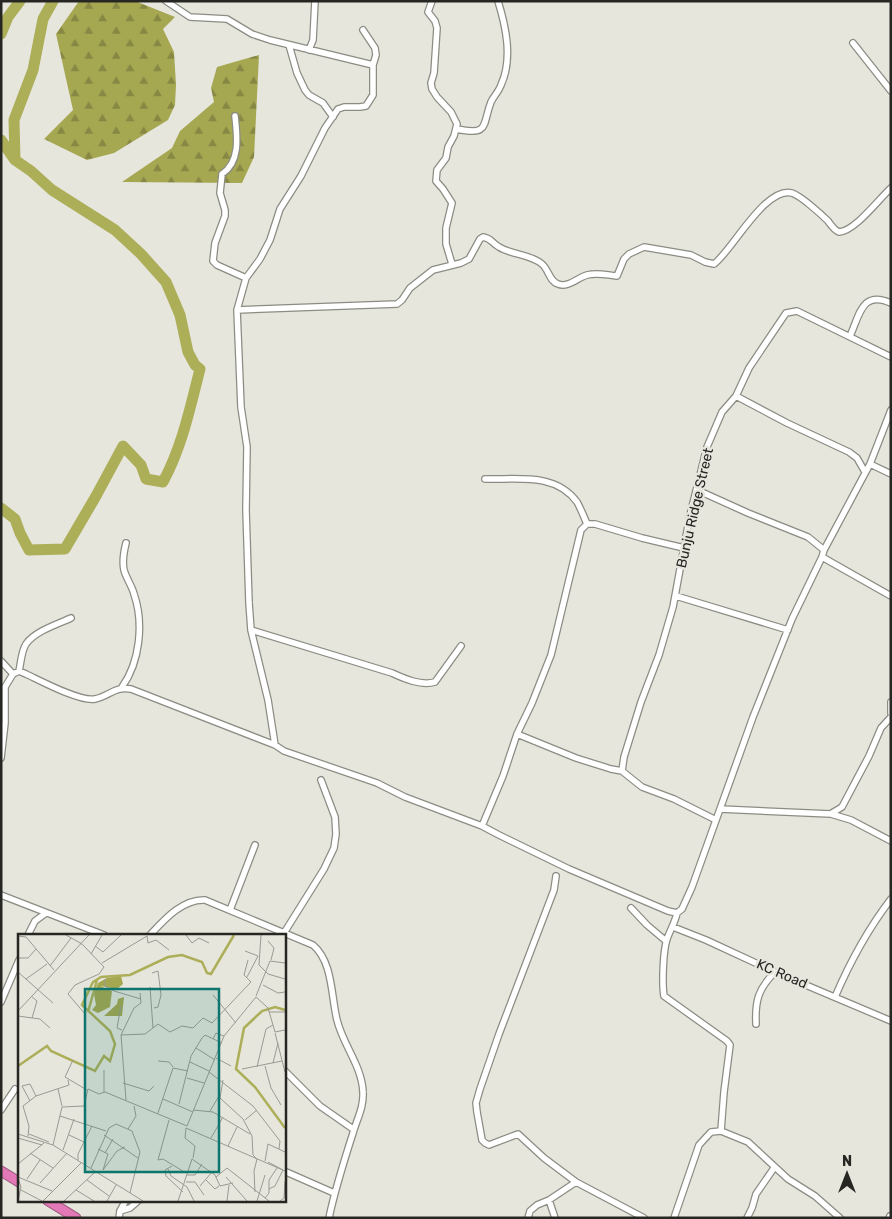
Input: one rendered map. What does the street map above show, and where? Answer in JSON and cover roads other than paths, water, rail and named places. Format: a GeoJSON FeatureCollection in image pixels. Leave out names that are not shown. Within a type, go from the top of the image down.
{"type":"FeatureCollection","features":[{"type":"Feature","properties":{"kind":"highway"},"geometry":{"type":"LineString","coordinates":[[1,1171],[18,1181]]}},
{"type":"Feature","properties":{"kind":"highway"},"geometry":{"type":"LineString","coordinates":[[50,1202],[70,1216]]}},
{"type":"Feature","properties":{"kind":"street"},"geometry":{"type":"LineString","coordinates":[[166,1],[190,17],[227,19],[252,34],[289,46],[373,65]]}},
{"type":"Feature","properties":{"kind":"street"},"geometry":{"type":"LineString","coordinates":[[309,50],[313,40],[315,1]]}},
{"type":"Feature","properties":{"kind":"street"},"geometry":{"type":"LineString","coordinates":[[432,1],[428,12],[437,28],[432,89],[456,119],[457,129],[448,147],[446,158],[437,170],[436,181],[452,203],[446,228],[446,244],[452,264]]}},
{"type":"Feature","properties":{"kind":"street"},"geometry":{"type":"LineString","coordinates":[[457,129],[469,132],[482,128],[486,123],[491,102],[502,84],[506,64],[506,39],[504,21],[498,1]]}},
{"type":"Feature","properties":{"kind":"street"},"geometry":{"type":"LineString","coordinates":[[274,745],[268,700],[252,630],[249,603],[246,518],[247,446],[241,407],[238,310],[246,278],[260,259],[270,240],[285,200],[301,176],[325,128],[338,110],[344,107],[366,106],[370,102],[373,95],[373,65],[376,55],[375,48],[363,30]]}},
{"type":"Feature","properties":{"kind":"street"},"geometry":{"type":"LineString","coordinates":[[852,43],[891,91]]}},
{"type":"Feature","properties":{"kind":"street"},"geometry":{"type":"LineString","coordinates":[[289,46],[297,73],[305,90],[323,103],[333,118]]}},
{"type":"Feature","properties":{"kind":"street"},"geometry":{"type":"LineString","coordinates":[[235,116],[236,149],[231,167],[222,174],[220,194],[225,216],[215,243],[213,261],[217,265],[246,278]]}},
{"type":"Feature","properties":{"kind":"street"},"geometry":{"type":"LineString","coordinates":[[238,310],[396,304],[402,300],[410,288],[433,270],[462,263],[469,259],[483,237],[489,239],[498,247],[536,259],[544,265],[553,281],[562,285],[568,285],[577,279],[593,274],[602,273],[617,276],[624,259],[637,249],[644,247],[691,255],[714,264],[721,259],[742,229],[769,201],[777,196],[784,193],[792,193],[820,214],[839,232],[845,232],[891,188]]}},
{"type":"Feature","properties":{"kind":"street"},"geometry":{"type":"LineString","coordinates":[[850,336],[861,310],[872,298],[880,298],[891,303]]}},
{"type":"Feature","properties":{"kind":"street","name":"Bunju Ridge Street"},"geometry":{"type":"LineString","coordinates":[[622,771],[624,757],[641,702],[667,631],[676,596],[692,504],[707,447],[722,412],[736,396],[749,368],[786,313],[797,311],[891,356]]}},
{"type":"Feature","properties":{"kind":"street"},"geometry":{"type":"LineString","coordinates":[[736,396],[787,423],[849,452],[858,458],[865,472]]}},
{"type":"Feature","properties":{"kind":"street"},"geometry":{"type":"LineString","coordinates":[[721,1132],[730,1045],[664,996],[666,941],[674,927],[677,913],[682,909],[692,887],[752,717],[788,630],[824,550],[870,464],[891,410]]}},
{"type":"Feature","properties":{"kind":"street"},"geometry":{"type":"LineString","coordinates":[[870,464],[891,474]]}},
{"type":"Feature","properties":{"kind":"street"},"geometry":{"type":"LineString","coordinates":[[485,479],[544,480],[564,490],[578,504],[586,524]]}},
{"type":"Feature","properties":{"kind":"street"},"geometry":{"type":"LineString","coordinates":[[697,490],[808,537],[824,550]]}},
{"type":"Feature","properties":{"kind":"street"},"geometry":{"type":"LineString","coordinates":[[586,524],[595,524],[684,548]]}},
{"type":"Feature","properties":{"kind":"street"},"geometry":{"type":"LineString","coordinates":[[482,826],[503,776],[517,734],[551,655],[581,530],[586,524]]}},
{"type":"Feature","properties":{"kind":"street"},"geometry":{"type":"LineString","coordinates":[[1,661],[16,673],[89,699],[97,698],[122,687],[128,679],[135,658],[139,624],[134,594],[124,569],[126,543]]}},
{"type":"Feature","properties":{"kind":"street"},"geometry":{"type":"LineString","coordinates":[[822,556],[891,596]]}},
{"type":"Feature","properties":{"kind":"street"},"geometry":{"type":"LineString","coordinates":[[676,596],[788,630]]}},
{"type":"Feature","properties":{"kind":"street"},"geometry":{"type":"LineString","coordinates":[[1,758],[5,723],[5,687],[16,673],[24,649],[40,633],[71,618]]}},
{"type":"Feature","properties":{"kind":"street"},"geometry":{"type":"LineString","coordinates":[[252,630],[422,683],[435,682],[461,646]]}},
{"type":"Feature","properties":{"kind":"street"},"geometry":{"type":"LineString","coordinates":[[122,687],[146,694],[274,745],[284,751],[377,783],[405,797],[482,826],[569,869],[668,912],[677,913]]}},
{"type":"Feature","properties":{"kind":"street"},"geometry":{"type":"LineString","coordinates":[[831,814],[842,807],[869,756],[881,728],[891,715],[891,702]]}},
{"type":"Feature","properties":{"kind":"street"},"geometry":{"type":"LineString","coordinates":[[517,734],[576,758],[622,771],[642,787],[674,799],[716,820]]}},
{"type":"Feature","properties":{"kind":"street"},"geometry":{"type":"LineString","coordinates":[[284,933],[324,869],[334,848],[336,834],[335,817],[321,780]]}},
{"type":"Feature","properties":{"kind":"street"},"geometry":{"type":"LineString","coordinates":[[720,809],[831,814],[851,820],[891,841]]}},
{"type":"Feature","properties":{"kind":"street"},"geometry":{"type":"LineString","coordinates":[[230,910],[255,845]]}},
{"type":"Feature","properties":{"kind":"street"},"geometry":{"type":"LineString","coordinates":[[556,876],[554,890],[480,1089],[476,1104],[482,1140],[489,1145],[518,1134],[544,1158],[576,1182],[644,1218]]}},
{"type":"Feature","properties":{"kind":"street"},"geometry":{"type":"LineString","coordinates":[[1,895],[102,934]]}},
{"type":"Feature","properties":{"kind":"street"},"geometry":{"type":"LineString","coordinates":[[835,997],[862,941],[891,899]]}},
{"type":"Feature","properties":{"kind":"street"},"geometry":{"type":"LineString","coordinates":[[151,934],[188,902],[205,900],[313,945],[320,951],[325,960],[337,1020],[342,1036],[354,1058],[363,1091],[360,1113],[334,1193],[330,1218]]}},
{"type":"Feature","properties":{"kind":"street"},"geometry":{"type":"LineString","coordinates":[[631,908],[666,941]]}},
{"type":"Feature","properties":{"kind":"street"},"geometry":{"type":"LineString","coordinates":[[28,934],[35,921],[46,913]]}},
{"type":"Feature","properties":{"kind":"street","name":"KC Road"},"geometry":{"type":"LineString","coordinates":[[674,927],[891,1021]]}},
{"type":"Feature","properties":{"kind":"street"},"geometry":{"type":"LineString","coordinates":[[1,1002],[18,962]]}},
{"type":"Feature","properties":{"kind":"street"},"geometry":{"type":"LineString","coordinates":[[756,1024],[758,996],[762,986],[775,972]]}},
{"type":"Feature","properties":{"kind":"street"},"geometry":{"type":"LineString","coordinates":[[285,1071],[320,1106],[354,1130]]}},
{"type":"Feature","properties":{"kind":"street"},"geometry":{"type":"LineString","coordinates":[[1,1110],[16,1090]]}},
{"type":"Feature","properties":{"kind":"street"},"geometry":{"type":"LineString","coordinates":[[674,1218],[699,1145],[711,1132],[721,1132],[748,1142],[788,1180],[815,1196],[840,1218]]}},
{"type":"Feature","properties":{"kind":"street"},"geometry":{"type":"LineString","coordinates":[[747,1218],[756,1194],[774,1168]]}},
{"type":"Feature","properties":{"kind":"street"},"geometry":{"type":"LineString","coordinates":[[285,1171],[334,1193]]}},
{"type":"Feature","properties":{"kind":"street"},"geometry":{"type":"LineString","coordinates":[[528,1218],[530,1211],[537,1205],[549,1200],[576,1182]]}},
{"type":"Feature","properties":{"kind":"street"},"geometry":{"type":"LineString","coordinates":[[549,1200],[555,1218]]}},
{"type":"Feature","properties":{"kind":"street"},"geometry":{"type":"LineString","coordinates":[[119,1218],[125,1202]]}},
{"type":"Feature","properties":{"kind":"street"},"geometry":{"type":"LineString","coordinates":[[120,1211],[130,1208],[137,1202]]}},
{"type":"Feature","properties":{"kind":"waterway"},"geometry":{"type":"LineString","coordinates":[[1,34],[8,17],[20,1]]}},
{"type":"Feature","properties":{"kind":"waterway"},"geometry":{"type":"LineString","coordinates":[[15,160],[14,120],[33,70],[43,19],[53,1]]}},
{"type":"Feature","properties":{"kind":"waterway"},"geometry":{"type":"LineString","coordinates":[[1,140],[15,160],[31,171],[52,190],[115,230],[141,254],[166,282],[180,315],[188,352],[195,365],[200,369],[180,441],[163,482],[146,479],[141,465],[123,446],[65,549],[29,550],[15,519],[1,508]]}}]}
